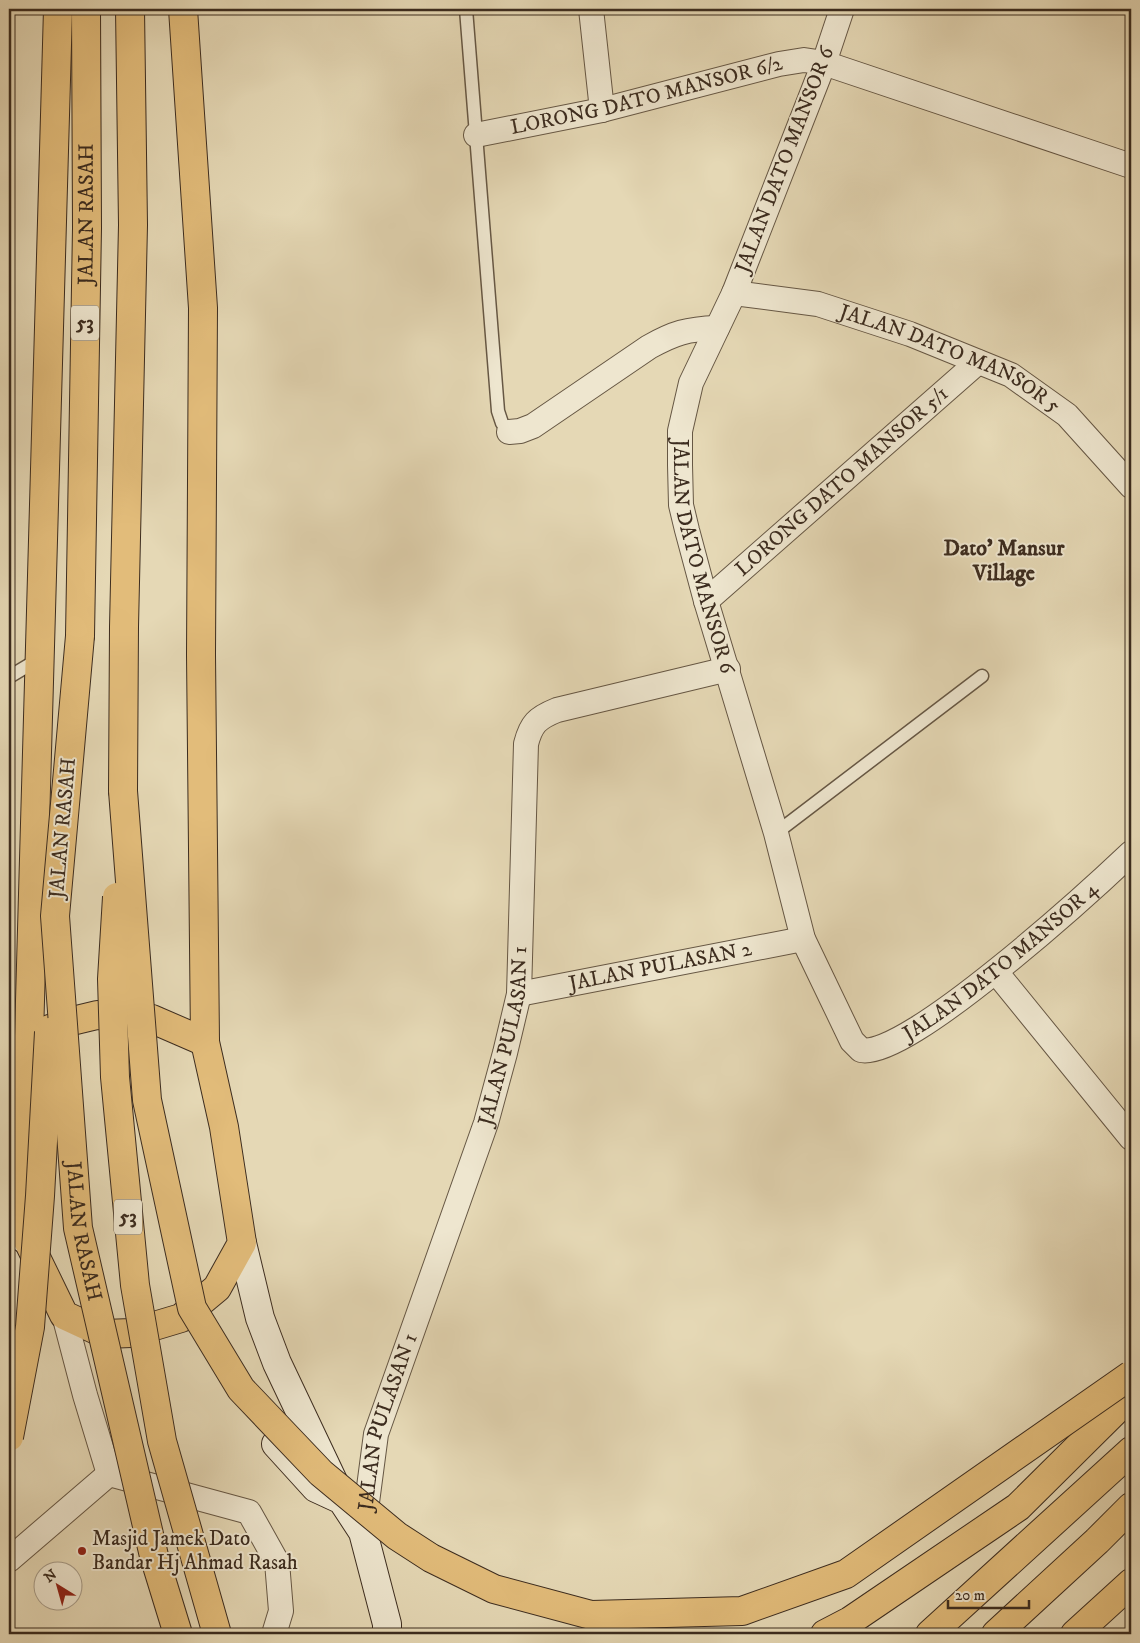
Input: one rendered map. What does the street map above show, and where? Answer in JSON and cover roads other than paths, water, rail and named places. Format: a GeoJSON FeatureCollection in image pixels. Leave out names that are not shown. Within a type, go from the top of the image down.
{"type":"FeatureCollection","features":[{"type":"Feature","properties":{"kind":"main road"},"geometry":{"type":"LineString","coordinates":[[58,9],[29,1036],[19,1188],[19,1235],[64,1315],[106,1334],[131,1333],[181,1318],[216,1288],[242,1242],[224,1127],[205,1042],[201,665],[203,308],[184,9]]}},
{"type":"Feature","properties":{"kind":"main road","name":"JALAN RASAH"},"geometry":{"type":"LineString","coordinates":[[86,9],[87,228],[80,636],[55,916],[78,1228],[154,1556],[178,1634]]}},
{"type":"Feature","properties":{"kind":"main road","name":"JALAN RASAH"},"geometry":{"type":"LineString","coordinates":[[130,9],[133,225],[124,627],[123,791],[112,979],[114,1067],[135,1285],[162,1441],[217,1634]]}},
{"type":"Feature","properties":{"kind":"main road"},"geometry":{"type":"LineString","coordinates":[[123,791],[147,1100],[192,1308],[241,1389],[321,1473],[397,1536],[431,1558],[494,1589],[592,1615],[742,1611],[846,1574],[1131,1375]]}},
{"type":"Feature","properties":{"kind":"main road"},"geometry":{"type":"LineString","coordinates":[[9,1437],[30,1327],[41,1186],[55,916]]}},
{"type":"Feature","properties":{"kind":"main road"},"geometry":{"type":"LineString","coordinates":[[29,1036],[68,1022],[97,1015],[152,1019],[205,1042]]}},
{"type":"Feature","properties":{"kind":"main road"},"geometry":{"type":"LineString","coordinates":[[825,1634],[850,1621],[1018,1507],[1131,1395]]}},
{"type":"Feature","properties":{"kind":"main road"},"geometry":{"type":"LineString","coordinates":[[930,1634],[1131,1451]]}},
{"type":"Feature","properties":{"kind":"main road"},"geometry":{"type":"LineString","coordinates":[[996,1634],[1097,1542],[1131,1507]]}},
{"type":"Feature","properties":{"kind":"main road"},"geometry":{"type":"LineString","coordinates":[[1075,1634],[1131,1583]]}},
{"type":"Feature","properties":{"kind":"street"},"geometry":{"type":"LineString","coordinates":[[591,9],[602,110]]}},
{"type":"Feature","properties":{"kind":"street","name":"JALAN DATO MANSOR 6"},"geometry":{"type":"LineString","coordinates":[[842,9],[824,62],[734,293],[691,383],[680,431],[681,505],[706,601],[776,833],[803,939],[852,1041],[861,1050]]}},
{"type":"Feature","properties":{"kind":"street","name":"LORONG DATO MANSOR 6/2"},"geometry":{"type":"LineString","coordinates":[[476,135],[602,110],[779,64],[804,60],[824,62],[1131,166]]}},
{"type":"Feature","properties":{"kind":"street","name":"JALAN DATO MANSOR 5"},"geometry":{"type":"LineString","coordinates":[[734,293],[818,304],[910,334],[1011,375],[1067,416],[1131,486]]}},
{"type":"Feature","properties":{"kind":"street"},"geometry":{"type":"LineString","coordinates":[[509,432],[520,431],[534,426],[648,347],[667,337],[685,330],[717,328]]}},
{"type":"Feature","properties":{"kind":"street","name":"LORONG DATO MANSOR 5/1"},"geometry":{"type":"LineString","coordinates":[[706,601],[978,362]]}},
{"type":"Feature","properties":{"kind":"street","name":"JALAN PULASAN 1"},"geometry":{"type":"LineString","coordinates":[[363,1532],[376,1434],[486,1123],[505,1053],[518,994],[526,744],[529,733],[535,722],[544,715],[557,710],[728,670]]}},
{"type":"Feature","properties":{"kind":"street","name":"JALAN DATO MANSOR 4"},"geometry":{"type":"LineString","coordinates":[[861,1050],[867,1052],[874,1051],[910,1032],[948,1008],[996,972],[1091,892],[1131,853]]}},
{"type":"Feature","properties":{"kind":"street","name":"JALAN PULASAN 2"},"geometry":{"type":"LineString","coordinates":[[518,994],[803,939]]}},
{"type":"Feature","properties":{"kind":"street"},"geometry":{"type":"LineString","coordinates":[[996,972],[1131,1138]]}},
{"type":"Feature","properties":{"kind":"street"},"geometry":{"type":"LineString","coordinates":[[9,1140],[23,1117]]}},
{"type":"Feature","properties":{"kind":"street"},"geometry":{"type":"LineString","coordinates":[[242,1242],[260,1318],[277,1362],[342,1500],[363,1532],[387,1624],[387,1634]]}},
{"type":"Feature","properties":{"kind":"street"},"geometry":{"type":"LineString","coordinates":[[64,1315],[85,1395],[109,1474]]}},
{"type":"Feature","properties":{"kind":"street"},"geometry":{"type":"LineString","coordinates":[[181,1318],[246,1411],[316,1488],[342,1500]]}},
{"type":"Feature","properties":{"kind":"street"},"geometry":{"type":"LineString","coordinates":[[85,1395],[106,1362],[131,1333]]}},
{"type":"Feature","properties":{"kind":"street"},"geometry":{"type":"LineString","coordinates":[[9,1560],[109,1474]]}},
{"type":"Feature","properties":{"kind":"street"},"geometry":{"type":"LineString","coordinates":[[109,1474],[249,1512],[278,1562],[281,1611],[274,1634]]}},
{"type":"Feature","properties":{"kind":"lane"},"geometry":{"type":"LineString","coordinates":[[466,9],[498,411],[502,423],[509,432]]}},
{"type":"Feature","properties":{"kind":"lane"},"geometry":{"type":"LineString","coordinates":[[9,677],[40,658]]}},
{"type":"Feature","properties":{"kind":"lane"},"geometry":{"type":"LineString","coordinates":[[776,833],[982,676]]}},
{"type":"Feature","properties":{"kind":"place","name":"Masjid Jamek Dato Bandar Hj Ahmad Rasah"},"geometry":{"type":"Point","coordinates":[82,1551]}},
{"type":"Feature","properties":{"kind":"district","name":"Dato' Mansur Village"},"geometry":{"type":"Point","coordinates":[1004,560]}}]}
